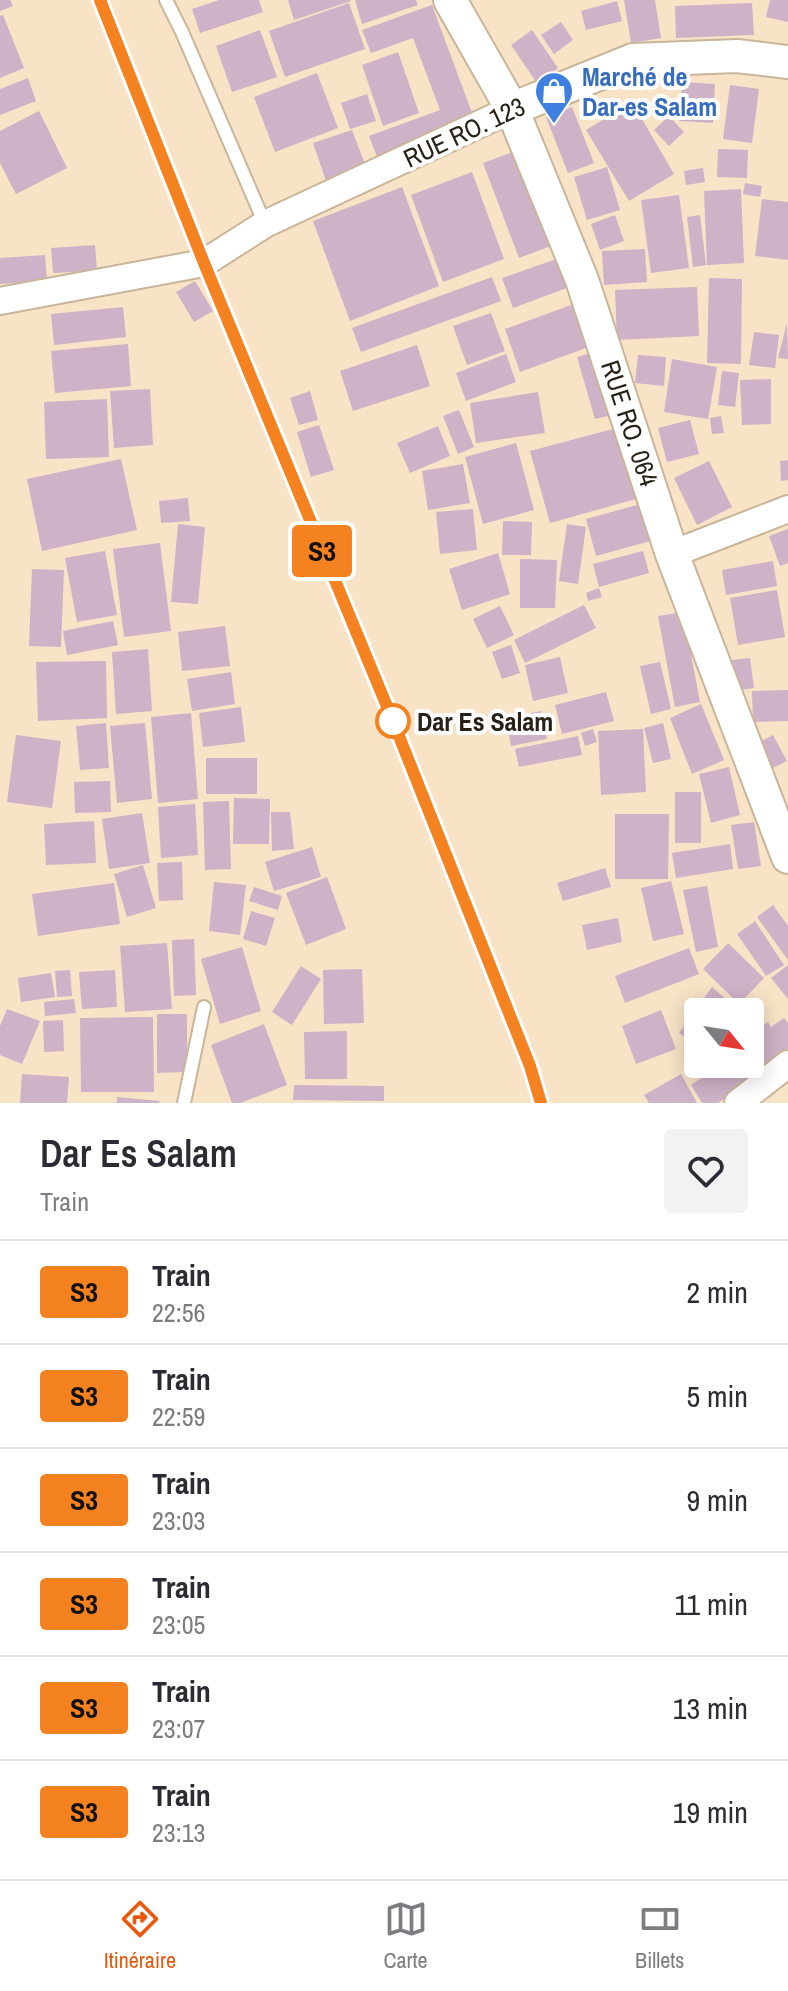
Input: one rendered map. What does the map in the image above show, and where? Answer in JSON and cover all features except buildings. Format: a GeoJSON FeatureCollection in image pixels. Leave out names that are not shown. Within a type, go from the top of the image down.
{"type":"FeatureCollection","features":[{"type":"Feature","properties":{"kind":"street","name":"RUE RO. 064"},"geometry":{"type":"LineString","coordinates":[[450,0],[512,109],[582,280],[672,554],[788,857]]}},
{"type":"Feature","properties":{"kind":"street","name":"RUE RO. 123"},"geometry":{"type":"LineString","coordinates":[[0,301],[204,263],[265,224],[512,109],[633,60],[737,56],[788,62]]}},
{"type":"Feature","properties":{"kind":"street"},"geometry":{"type":"LineString","coordinates":[[672,554],[788,509]]}},
{"type":"Feature","properties":{"kind":"street"},"geometry":{"type":"LineString","coordinates":[[738,1103],[788,1064]]}},
{"type":"Feature","properties":{"kind":"lane"},"geometry":{"type":"LineString","coordinates":[[166,0],[265,224]]}},
{"type":"Feature","properties":{"kind":"lane"},"geometry":{"type":"LineString","coordinates":[[184,1103],[204,1007]]}},
{"type":"Feature","properties":{"kind":"railway"},"geometry":{"type":"LineString","coordinates":[[100,0],[204,263],[393,721],[530,1066],[541,1103]]}},
{"type":"Feature","properties":{"kind":"train","name":"S3"},"geometry":{"type":"LineString","coordinates":[[100,0],[204,263],[393,721],[530,1066],[541,1103]]}},
{"type":"Feature","properties":{"kind":"place","name":"Marché de Dar-es Salam"},"geometry":{"type":"Point","coordinates":[554,125]}},
{"type":"Feature","properties":{"kind":"place","name":"Dar Es Salam"},"geometry":{"type":"Point","coordinates":[393,721]}}]}
